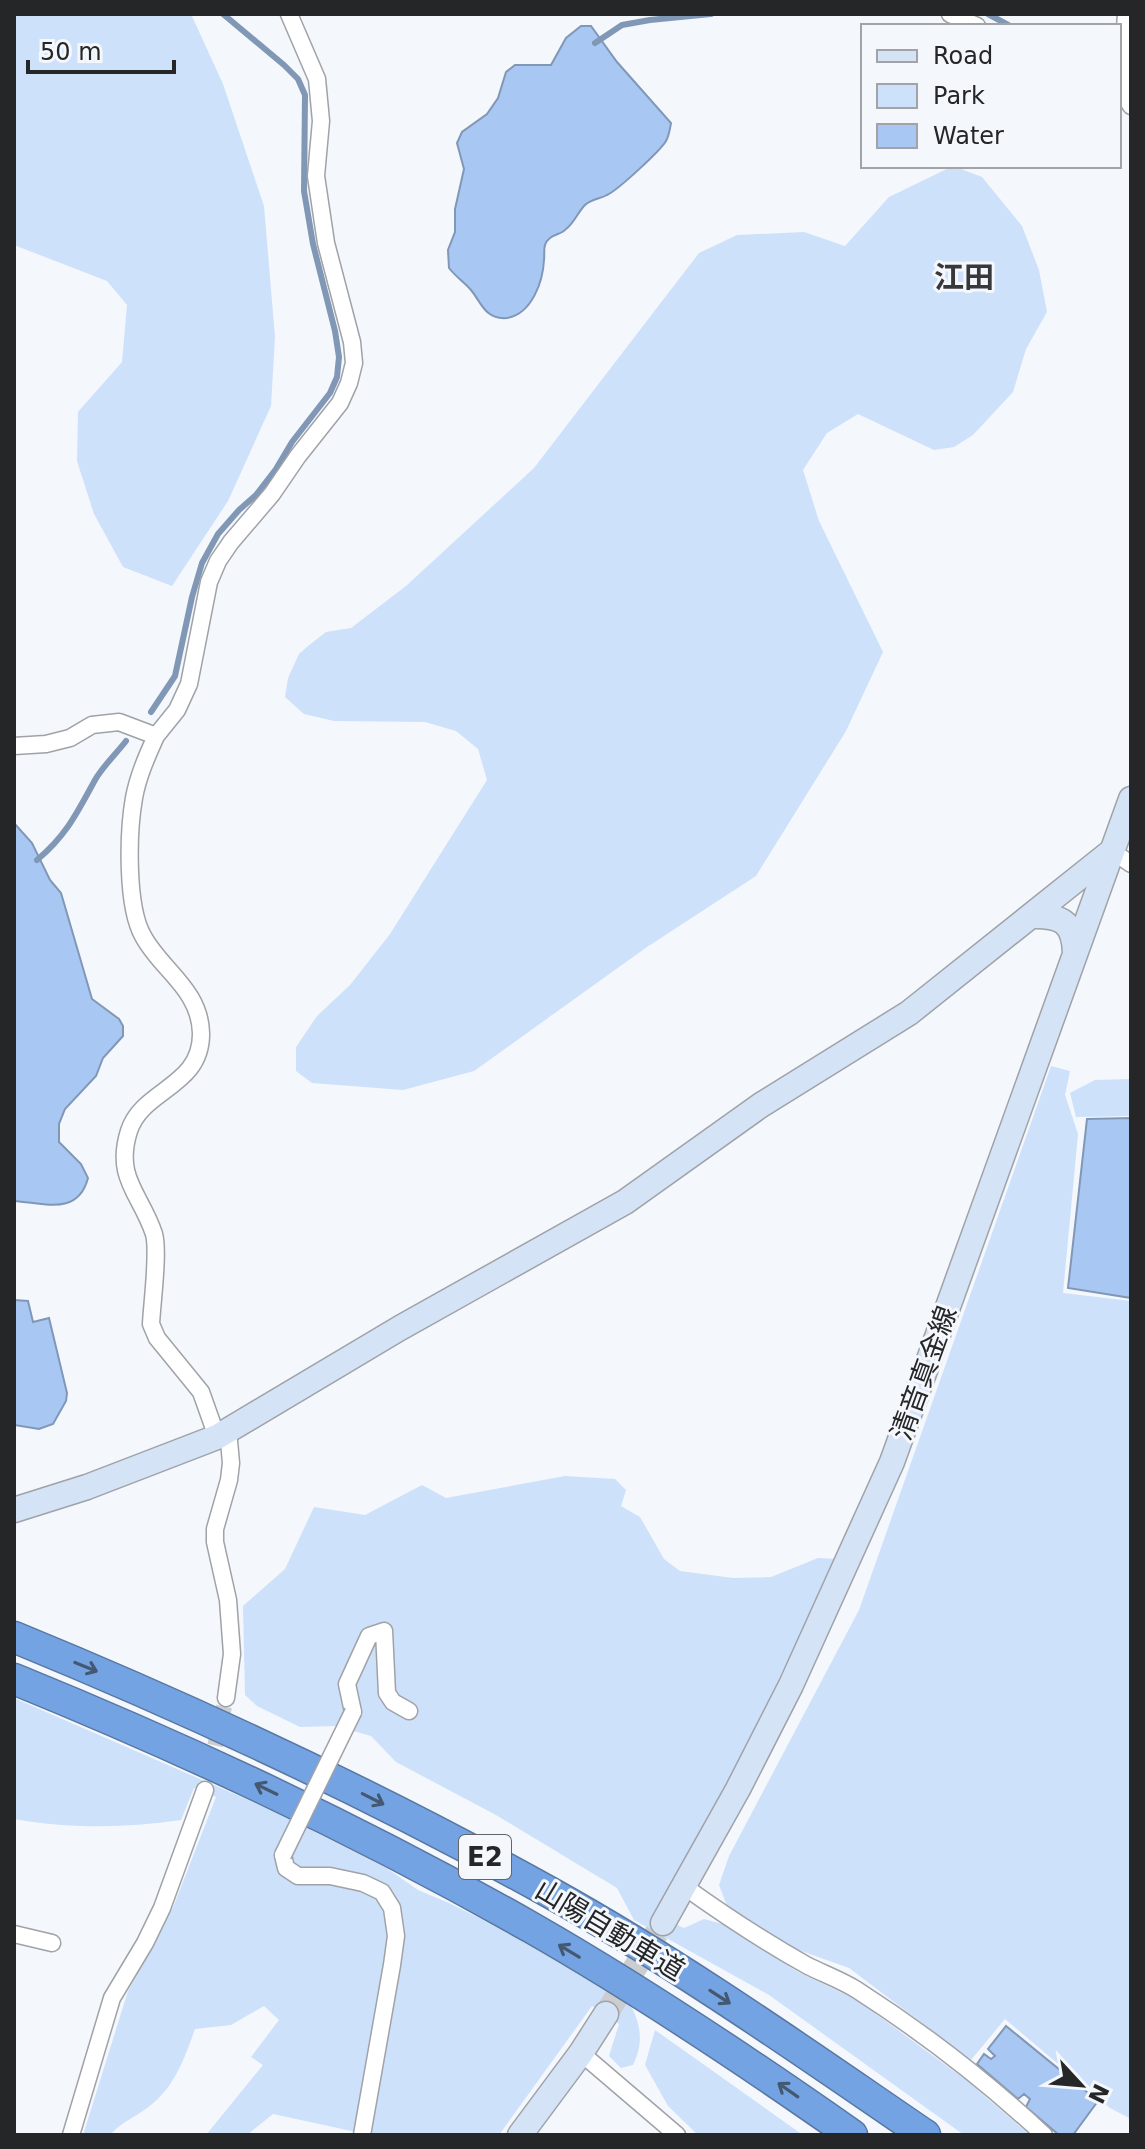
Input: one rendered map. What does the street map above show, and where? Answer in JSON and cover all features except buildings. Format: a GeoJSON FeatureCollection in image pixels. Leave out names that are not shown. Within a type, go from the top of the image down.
{"type":"FeatureCollection","features":[{"type":"Feature","properties":{"kind":"highway","name":"山陽自動車道"},"geometry":{"type":"LineString","coordinates":[[14,1637],[115,1678],[278,1752],[551,1893],[706,1987],[925,2135]]}},
{"type":"Feature","properties":{"kind":"highway","name":"山陽自動車道"},"geometry":{"type":"LineString","coordinates":[[14,1679],[261,1786],[415,1864],[645,1996],[852,2135]]}},
{"type":"Feature","properties":{"kind":"main road","name":"清音真金線"},"geometry":{"type":"LineString","coordinates":[[663,1923],[791,1685],[892,1462],[1075,953],[1123,844],[1131,799]]}},
{"type":"Feature","properties":{"kind":"main road"},"geometry":{"type":"LineString","coordinates":[[14,1510],[87,1487],[222,1434],[400,1328],[625,1202],[761,1105],[909,1013],[1123,844]]}},
{"type":"Feature","properties":{"kind":"main road"},"geometry":{"type":"LineString","coordinates":[[1031,916],[1060,919],[1075,938],[1075,953]]}},
{"type":"Feature","properties":{"kind":"main road"},"geometry":{"type":"LineString","coordinates":[[520,2135],[606,2014]]}},
{"type":"Feature","properties":{"kind":"street"},"geometry":{"type":"LineString","coordinates":[[226,1698],[232,1654],[229,1613],[215,1529],[231,1463],[222,1434],[201,1392],[157,1338],[151,1324],[155,1236],[127,1180],[125,1163],[125,1147],[133,1121],[191,1069],[199,1054],[201,1022],[182,981],[142,935],[132,900],[130,868],[133,799],[143,763],[156,736],[177,710],[189,684],[209,582],[218,561],[340,403],[354,363],[352,342],[326,243],[316,176],[321,121],[317,79],[289,14]]}},
{"type":"Feature","properties":{"kind":"street"},"geometry":{"type":"LineString","coordinates":[[950,14],[972,24]]}},
{"type":"Feature","properties":{"kind":"street"},"geometry":{"type":"LineString","coordinates":[[1121,76],[1126,14]]}},
{"type":"Feature","properties":{"kind":"street"},"geometry":{"type":"LineString","coordinates":[[14,746],[46,744],[70,738],[92,725],[119,722],[156,736]]}},
{"type":"Feature","properties":{"kind":"street"},"geometry":{"type":"LineString","coordinates":[[362,2135],[396,1936],[392,1908],[382,1892],[363,1883],[330,1876],[298,1876],[286,1868],[283,1855],[353,1712],[347,1684],[369,1636],[384,1631],[387,1693],[393,1702],[409,1711]]}},
{"type":"Feature","properties":{"kind":"street"},"geometry":{"type":"LineString","coordinates":[[71,2135],[112,1998],[162,1908],[205,1790]]}},
{"type":"Feature","properties":{"kind":"street"},"geometry":{"type":"LineString","coordinates":[[685,1887],[741,1925],[809,1966],[853,1987],[896,2016],[977,2075],[1044,2135]]}},
{"type":"Feature","properties":{"kind":"street"},"geometry":{"type":"LineString","coordinates":[[14,1934],[52,1943]]}},
{"type":"Feature","properties":{"kind":"street"},"geometry":{"type":"LineString","coordinates":[[581,2053],[677,2135]]}},
{"type":"Feature","properties":{"kind":"green space"},"geometry":{"type":"Polygon","coordinates":[[[14,14],[191,14],[223,84],[264,206],[275,337],[271,406],[228,501],[172,586],[123,567],[94,514],[77,461],[78,412],[122,362],[127,305],[107,281],[14,245],[14,14]]]}},
{"type":"Feature","properties":{"kind":"green space"},"geometry":{"type":"Polygon","coordinates":[[[949,168],[958,168],[982,177],[1022,226],[1039,270],[1047,312],[1026,349],[1013,392],[973,435],[954,447],[934,450],[858,414],[827,433],[803,470],[819,521],[883,652],[846,731],[756,876],[647,947],[474,1071],[403,1090],[312,1083],[296,1071],[296,1047],[317,1016],[350,985],[390,934],[487,780],[478,749],[456,731],[425,722],[334,721],[304,714],[285,697],[288,678],[299,654],[326,632],[351,628],[406,586],[534,468],[699,253],[737,235],[804,232],[845,246],[889,197],[949,168]]]}},
{"type":"Feature","properties":{"kind":"green space"},"geometry":{"type":"Polygon","coordinates":[[[1051,1066],[1070,1071],[1065,1095],[1078,1134],[1063,1293],[1131,1301],[1131,2119],[1110,2108],[1005,2019],[971,2060],[849,1968],[793,1948],[727,1906],[719,1885],[729,1856],[859,1610],[1051,1066]]]}},
{"type":"Feature","properties":{"kind":"green space"},"geometry":{"type":"Polygon","coordinates":[[[1131,1079],[1131,1116],[1076,1117],[1070,1093],[1095,1080],[1131,1079]]]}},
{"type":"Feature","properties":{"kind":"green space"},"geometry":{"type":"Polygon","coordinates":[[[565,1476],[615,1479],[626,1490],[621,1506],[640,1517],[664,1559],[680,1571],[733,1578],[771,1577],[818,1558],[837,1559],[711,1818],[656,1915],[684,1928],[704,1919],[726,1925],[798,1972],[857,2000],[966,2080],[1030,2135],[964,2135],[769,1995],[634,1920],[617,1888],[496,1815],[396,1762],[371,1736],[336,1726],[300,1727],[257,1706],[245,1695],[243,1606],[285,1569],[314,1507],[365,1515],[422,1485],[446,1498],[565,1476]]]}},
{"type":"Feature","properties":{"kind":"green space"},"geometry":{"type":"Polygon","coordinates":[[[14,1698],[269,1809],[385,1867],[418,1890],[509,1933],[630,2004],[640,2034],[633,2065],[621,2068],[609,2056],[619,2024],[592,2006],[499,2135],[370,2135],[273,2114],[247,2135],[206,2135],[263,2065],[251,2057],[279,2020],[264,2006],[231,2025],[195,2029],[178,2070],[159,2097],[110,2135],[83,2135],[128,1991],[174,1905],[216,1797],[194,1788],[181,1820],[160,1823],[76,1826],[14,1819],[14,1698]]]}},
{"type":"Feature","properties":{"kind":"green space"},"geometry":{"type":"Polygon","coordinates":[[[655,2030],[803,2135],[698,2135],[668,2106],[645,2065],[655,2030]]]}},
{"type":"Feature","properties":{"kind":"water"},"geometry":{"type":"Polygon","coordinates":[[[581,26],[591,26],[617,62],[671,123],[669,135],[629,178],[607,195],[587,203],[569,227],[547,240],[543,268],[534,295],[516,315],[500,318],[484,309],[471,290],[449,268],[448,250],[455,232],[455,209],[464,169],[457,143],[462,132],[487,114],[498,98],[506,72],[515,65],[551,65],[566,38],[581,26]]]}},
{"type":"Feature","properties":{"kind":"water"},"geometry":{"type":"Polygon","coordinates":[[[14,823],[32,843],[50,880],[61,893],[92,999],[119,1019],[123,1026],[123,1036],[103,1058],[96,1076],[65,1109],[59,1124],[59,1142],[81,1164],[88,1178],[77,1198],[68,1203],[48,1205],[14,1201],[14,823]]]}},
{"type":"Feature","properties":{"kind":"water"},"geometry":{"type":"Polygon","coordinates":[[[1131,1118],[1131,1298],[1068,1288],[1087,1119],[1131,1118]]]}},
{"type":"Feature","properties":{"kind":"water"},"geometry":{"type":"Polygon","coordinates":[[[14,1300],[28,1301],[33,1322],[49,1318],[67,1393],[53,1424],[39,1429],[14,1425],[14,1300]]]}},
{"type":"Feature","properties":{"kind":"water"},"geometry":{"type":"Polygon","coordinates":[[[1006,2026],[1098,2101],[1073,2135],[1059,2135],[1026,2107],[1030,2099],[1024,2094],[1018,2099],[977,2064],[984,2054],[991,2059],[995,2056],[988,2049],[1006,2026]]]}},
{"type":"Feature","properties":{"kind":"waterway"},"geometry":{"type":"LineString","coordinates":[[151,712],[175,676],[202,563],[218,534],[276,469],[292,442],[330,393],[337,377],[339,357],[335,331],[313,244],[304,191],[305,95],[298,79],[284,65],[223,14]]}},
{"type":"Feature","properties":{"kind":"waterway"},"geometry":{"type":"LineString","coordinates":[[595,43],[622,25],[711,14]]}},
{"type":"Feature","properties":{"kind":"waterway"},"geometry":{"type":"LineString","coordinates":[[988,14],[1006,24]]}},
{"type":"Feature","properties":{"kind":"waterway"},"geometry":{"type":"LineString","coordinates":[[37,860],[63,833],[98,775],[126,741]]}},
{"type":"Feature","properties":{"kind":"tunnel"},"geometry":{"type":"LineString","coordinates":[[210,1769],[226,1698]]}},
{"type":"Feature","properties":{"kind":"tunnel"},"geometry":{"type":"LineString","coordinates":[[606,2014],[663,1923]]}},
{"type":"Feature","properties":{"kind":"district","name":"江田"},"geometry":{"type":"Point","coordinates":[964,277]}}]}
